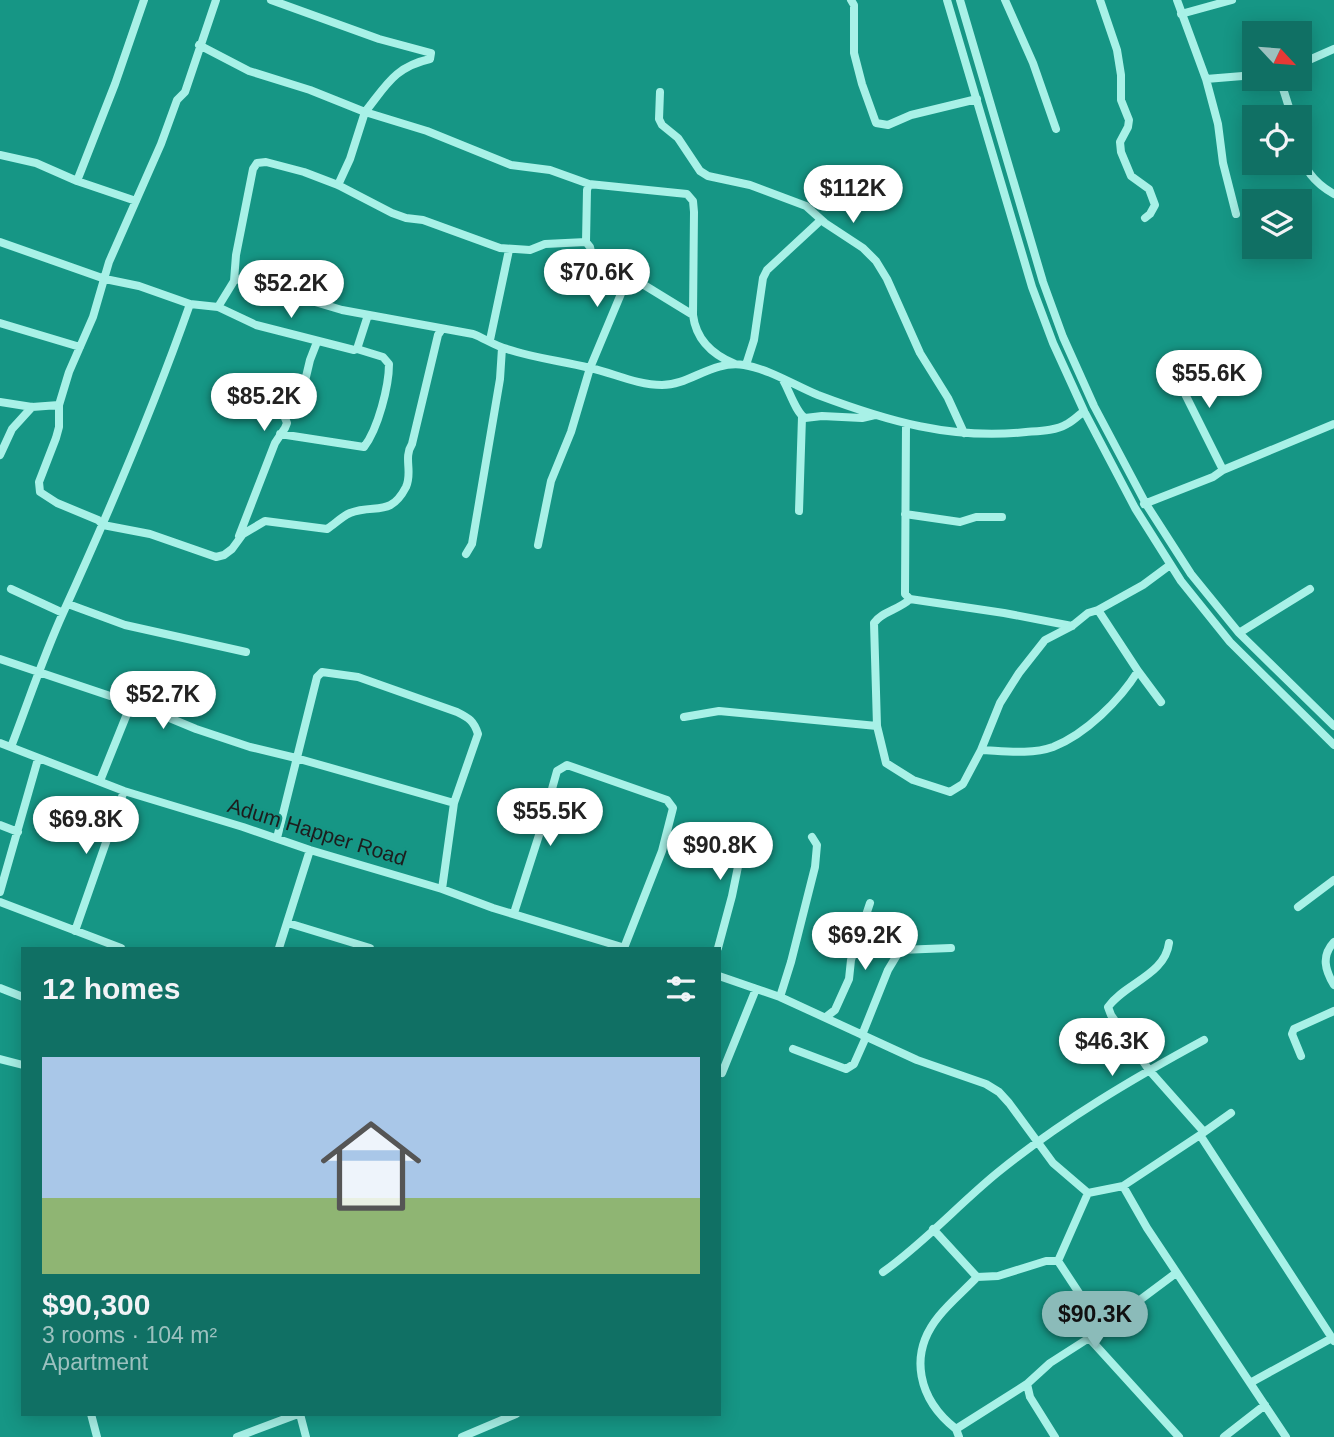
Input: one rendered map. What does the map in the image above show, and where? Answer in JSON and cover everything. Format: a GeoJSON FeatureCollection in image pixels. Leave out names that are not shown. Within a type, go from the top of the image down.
{"type":"FeatureCollection","features":[{"type":"Feature","properties":{"kind":"street"},"geometry":{"type":"LineString","coordinates":[[77,181],[144,0]]}},
{"type":"Feature","properties":{"kind":"street"},"geometry":{"type":"LineString","coordinates":[[216,0],[185,92],[177,100],[109,262],[93,317],[69,372],[59,405],[59,428],[39,482],[40,492],[67,508],[99,520],[103,525],[150,534],[216,557],[232,549],[280,434],[285,428],[284,413],[288,401],[304,381],[317,342]]}},
{"type":"Feature","properties":{"kind":"street"},"geometry":{"type":"LineString","coordinates":[[271,0],[379,38],[431,53],[429,59],[413,63],[395,75],[365,112],[350,159],[338,185]]}},
{"type":"Feature","properties":{"kind":"street"},"geometry":{"type":"LineString","coordinates":[[851,0],[854,53],[876,123],[888,125],[911,115],[977,99]]}},
{"type":"Feature","properties":{"kind":"street"},"geometry":{"type":"LineString","coordinates":[[947,0],[1032,287],[1053,343],[1084,411],[1135,508],[1170,565],[1230,642],[1334,745]]}},
{"type":"Feature","properties":{"kind":"street"},"geometry":{"type":"LineString","coordinates":[[960,0],[1043,282],[1063,337],[1091,400],[1146,503],[1191,574],[1240,633],[1334,726]]}},
{"type":"Feature","properties":{"kind":"street"},"geometry":{"type":"LineString","coordinates":[[1005,0],[1036,69],[1056,129]]}},
{"type":"Feature","properties":{"kind":"street"},"geometry":{"type":"LineString","coordinates":[[1100,0],[1117,50],[1121,100],[1129,120],[1120,142],[1121,152],[1131,176],[1149,189],[1155,205],[1144,218]]}},
{"type":"Feature","properties":{"kind":"street"},"geometry":{"type":"LineString","coordinates":[[1177,0],[1206,79],[1236,214]]}},
{"type":"Feature","properties":{"kind":"street"},"geometry":{"type":"LineString","coordinates":[[1181,14],[1233,0]]}},
{"type":"Feature","properties":{"kind":"street"},"geometry":{"type":"LineString","coordinates":[[199,45],[249,71],[427,131],[511,165],[550,170],[589,184],[687,194],[694,212],[693,315],[699,334],[707,347],[736,365]]}},
{"type":"Feature","properties":{"kind":"street"},"geometry":{"type":"LineString","coordinates":[[1312,58],[1334,48]]}},
{"type":"Feature","properties":{"kind":"street"},"geometry":{"type":"LineString","coordinates":[[1206,79],[1242,76]]}},
{"type":"Feature","properties":{"kind":"street"},"geometry":{"type":"LineString","coordinates":[[660,92],[659,119],[678,138],[700,171],[708,176],[750,185],[801,203],[863,248],[876,261],[887,279],[920,353],[948,398],[964,433]]}},
{"type":"Feature","properties":{"kind":"street"},"geometry":{"type":"LineString","coordinates":[[0,155],[36,163],[77,181],[136,201]]}},
{"type":"Feature","properties":{"kind":"street"},"geometry":{"type":"LineString","coordinates":[[218,307],[234,281],[236,255],[253,169],[257,163],[265,162],[304,172],[338,185],[392,213],[423,220],[509,250],[530,250],[545,244],[586,242]]}},
{"type":"Feature","properties":{"kind":"street"},"geometry":{"type":"LineString","coordinates":[[1310,175],[1334,194]]}},
{"type":"Feature","properties":{"kind":"street"},"geometry":{"type":"LineString","coordinates":[[589,184],[586,242],[590,247],[594,265],[637,280],[693,315]]}},
{"type":"Feature","properties":{"kind":"street"},"geometry":{"type":"LineString","coordinates":[[746,365],[754,340],[763,278],[773,264],[821,220]]}},
{"type":"Feature","properties":{"kind":"street"},"geometry":{"type":"LineString","coordinates":[[0,242],[105,279],[139,286],[190,304],[218,307],[256,325],[383,357],[389,364],[373,434],[364,447],[280,434]]}},
{"type":"Feature","properties":{"kind":"street"},"geometry":{"type":"LineString","coordinates":[[490,340],[509,250]]}},
{"type":"Feature","properties":{"kind":"street"},"geometry":{"type":"LineString","coordinates":[[234,281],[243,280],[342,310],[473,334],[502,348],[660,385],[673,384],[714,368],[746,365],[906,425],[1001,435],[1058,428],[1068,424],[1084,411]]}},
{"type":"Feature","properties":{"kind":"street"},"geometry":{"type":"LineString","coordinates":[[537,545],[551,481],[571,432],[590,368],[623,289],[637,280]]}},
{"type":"Feature","properties":{"kind":"street"},"geometry":{"type":"LineString","coordinates":[[10,747],[65,608],[103,525],[170,362],[190,304]]}},
{"type":"Feature","properties":{"kind":"street"},"geometry":{"type":"LineString","coordinates":[[357,349],[368,314]]}},
{"type":"Feature","properties":{"kind":"street"},"geometry":{"type":"LineString","coordinates":[[0,323],[80,347]]}},
{"type":"Feature","properties":{"kind":"street"},"geometry":{"type":"LineString","coordinates":[[237,540],[265,521],[327,529],[346,514],[363,509],[388,508],[396,502],[409,478],[407,454],[412,444],[438,335],[442,329]]}},
{"type":"Feature","properties":{"kind":"street"},"geometry":{"type":"LineString","coordinates":[[466,554],[472,544],[500,379],[502,348]]}},
{"type":"Feature","properties":{"kind":"street"},"geometry":{"type":"LineString","coordinates":[[1169,362],[1223,470]]}},
{"type":"Feature","properties":{"kind":"street"},"geometry":{"type":"LineString","coordinates":[[783,380],[802,417],[799,511]]}},
{"type":"Feature","properties":{"kind":"street"},"geometry":{"type":"LineString","coordinates":[[0,402],[32,407],[59,405]]}},
{"type":"Feature","properties":{"kind":"street"},"geometry":{"type":"LineString","coordinates":[[0,455],[12,429],[32,407]]}},
{"type":"Feature","properties":{"kind":"street"},"geometry":{"type":"LineString","coordinates":[[802,417],[862,418],[877,415]]}},
{"type":"Feature","properties":{"kind":"street"},"geometry":{"type":"LineString","coordinates":[[1135,508],[1334,424]]}},
{"type":"Feature","properties":{"kind":"street"},"geometry":{"type":"LineString","coordinates":[[906,425],[903,588],[910,599],[1072,626]]}},
{"type":"Feature","properties":{"kind":"street"},"geometry":{"type":"LineString","coordinates":[[905,514],[960,522],[976,517],[1002,517]]}},
{"type":"Feature","properties":{"kind":"street"},"geometry":{"type":"LineString","coordinates":[[910,599],[904,605],[881,615],[874,623],[877,726],[886,763],[913,780],[950,792],[963,784],[981,750],[1000,703],[1045,640],[1072,626],[1088,613],[1143,585],[1170,565]]}},
{"type":"Feature","properties":{"kind":"street"},"geometry":{"type":"LineString","coordinates":[[12,589],[125,625],[246,652]]}},
{"type":"Feature","properties":{"kind":"street"},"geometry":{"type":"LineString","coordinates":[[1240,633],[1310,589]]}},
{"type":"Feature","properties":{"kind":"street"},"geometry":{"type":"LineString","coordinates":[[1098,610],[1161,702]]}},
{"type":"Feature","properties":{"kind":"street"},"geometry":{"type":"LineString","coordinates":[[0,659],[250,747],[454,803]]}},
{"type":"Feature","properties":{"kind":"street"},"geometry":{"type":"LineString","coordinates":[[981,750],[1021,752],[1052,747],[1068,739],[1114,705],[1138,671]]}},
{"type":"Feature","properties":{"kind":"street"},"geometry":{"type":"LineString","coordinates":[[277,838],[317,677],[322,672],[358,677],[428,700],[470,718],[478,734],[454,803],[442,889]]}},
{"type":"Feature","properties":{"kind":"street"},"geometry":{"type":"LineString","coordinates":[[100,781],[131,704]]}},
{"type":"Feature","properties":{"kind":"street"},"geometry":{"type":"LineString","coordinates":[[684,716],[719,711],[877,726]]}},
{"type":"Feature","properties":{"kind":"street"},"geometry":{"type":"LineString","coordinates":[[1309,722],[1319,711]]}},
{"type":"Feature","properties":{"kind":"street","name":"Adum Happer Road"},"geometry":{"type":"LineString","coordinates":[[0,743],[124,790],[442,889],[603,945]]}},
{"type":"Feature","properties":{"kind":"street"},"geometry":{"type":"LineString","coordinates":[[0,892],[38,759]]}},
{"type":"Feature","properties":{"kind":"street"},"geometry":{"type":"LineString","coordinates":[[514,913],[556,771],[567,765],[667,800],[673,808],[658,863],[625,947]]}},
{"type":"Feature","properties":{"kind":"street"},"geometry":{"type":"LineString","coordinates":[[75,931],[124,790]]}},
{"type":"Feature","properties":{"kind":"street"},"geometry":{"type":"LineString","coordinates":[[0,825],[18,832]]}},
{"type":"Feature","properties":{"kind":"street"},"geometry":{"type":"LineString","coordinates":[[718,947],[741,852],[753,828]]}},
{"type":"Feature","properties":{"kind":"street"},"geometry":{"type":"LineString","coordinates":[[780,997],[815,867],[817,845],[812,837]]}},
{"type":"Feature","properties":{"kind":"street"},"geometry":{"type":"LineString","coordinates":[[279,947],[310,850]]}},
{"type":"Feature","properties":{"kind":"street"},"geometry":{"type":"LineString","coordinates":[[1298,907],[1334,880]]}},
{"type":"Feature","properties":{"kind":"street"},"geometry":{"type":"LineString","coordinates":[[0,902],[118,947]]}},
{"type":"Feature","properties":{"kind":"street"},"geometry":{"type":"LineString","coordinates":[[826,1017],[835,1010],[849,979],[850,964],[870,903]]}},
{"type":"Feature","properties":{"kind":"street"},"geometry":{"type":"LineString","coordinates":[[288,923],[367,947]]}},
{"type":"Feature","properties":{"kind":"street"},"geometry":{"type":"LineString","coordinates":[[1334,942],[1328,948],[1325,959],[1326,972],[1334,985]]}},
{"type":"Feature","properties":{"kind":"street"},"geometry":{"type":"LineString","coordinates":[[1169,943],[1166,956],[1159,965],[1108,1007],[1111,1015],[1149,1070],[1202,1133],[1333,1340],[1250,1383]]}},
{"type":"Feature","properties":{"kind":"street"},"geometry":{"type":"LineString","coordinates":[[793,1049],[846,1069],[854,1064],[888,970],[900,950],[951,948]]}},
{"type":"Feature","properties":{"kind":"street"},"geometry":{"type":"LineString","coordinates":[[721,977],[780,997],[917,1060],[992,1088],[1009,1102],[1036,1142],[1068,1178],[1088,1193],[1123,1186],[1231,1113]]}},
{"type":"Feature","properties":{"kind":"street"},"geometry":{"type":"LineString","coordinates":[[0,988],[21,995]]}},
{"type":"Feature","properties":{"kind":"street"},"geometry":{"type":"LineString","coordinates":[[722,1073],[756,989]]}},
{"type":"Feature","properties":{"kind":"street"},"geometry":{"type":"LineString","coordinates":[[1301,1056],[1292,1034],[1294,1029],[1334,1011]]}},
{"type":"Feature","properties":{"kind":"street"},"geometry":{"type":"LineString","coordinates":[[883,1272],[1036,1142],[1149,1070],[1204,1040]]}},
{"type":"Feature","properties":{"kind":"street"},"geometry":{"type":"LineString","coordinates":[[0,1059],[21,1064]]}},
{"type":"Feature","properties":{"kind":"street"},"geometry":{"type":"LineString","coordinates":[[1123,1186],[1176,1273],[1286,1437]]}},
{"type":"Feature","properties":{"kind":"street"},"geometry":{"type":"LineString","coordinates":[[1058,1261],[1088,1193]]}},
{"type":"Feature","properties":{"kind":"street"},"geometry":{"type":"LineString","coordinates":[[933,1229],[977,1277]]}},
{"type":"Feature","properties":{"kind":"street"},"geometry":{"type":"LineString","coordinates":[[1058,1261],[1046,1261],[998,1276],[977,1277],[940,1315],[929,1333],[921,1361],[922,1384],[932,1404],[957,1433],[1176,1273]]}},
{"type":"Feature","properties":{"kind":"street"},"geometry":{"type":"LineString","coordinates":[[1058,1261],[1101,1328]]}},
{"type":"Feature","properties":{"kind":"street"},"geometry":{"type":"LineString","coordinates":[[1089,1338],[1179,1437]]}},
{"type":"Feature","properties":{"kind":"street"},"geometry":{"type":"LineString","coordinates":[[1027,1384],[1030,1397],[1055,1437]]}},
{"type":"Feature","properties":{"kind":"street"},"geometry":{"type":"LineString","coordinates":[[1224,1437],[1265,1405]]}},
{"type":"Feature","properties":{"kind":"street"},"geometry":{"type":"LineString","coordinates":[[92,1416],[97,1437]]}},
{"type":"Feature","properties":{"kind":"street"},"geometry":{"type":"LineString","coordinates":[[237,1437],[294,1416]]}},
{"type":"Feature","properties":{"kind":"street"},"geometry":{"type":"LineString","coordinates":[[300,1416],[306,1437]]}},
{"type":"Feature","properties":{"kind":"street"},"geometry":{"type":"LineString","coordinates":[[462,1437],[511,1416]]}}]}
